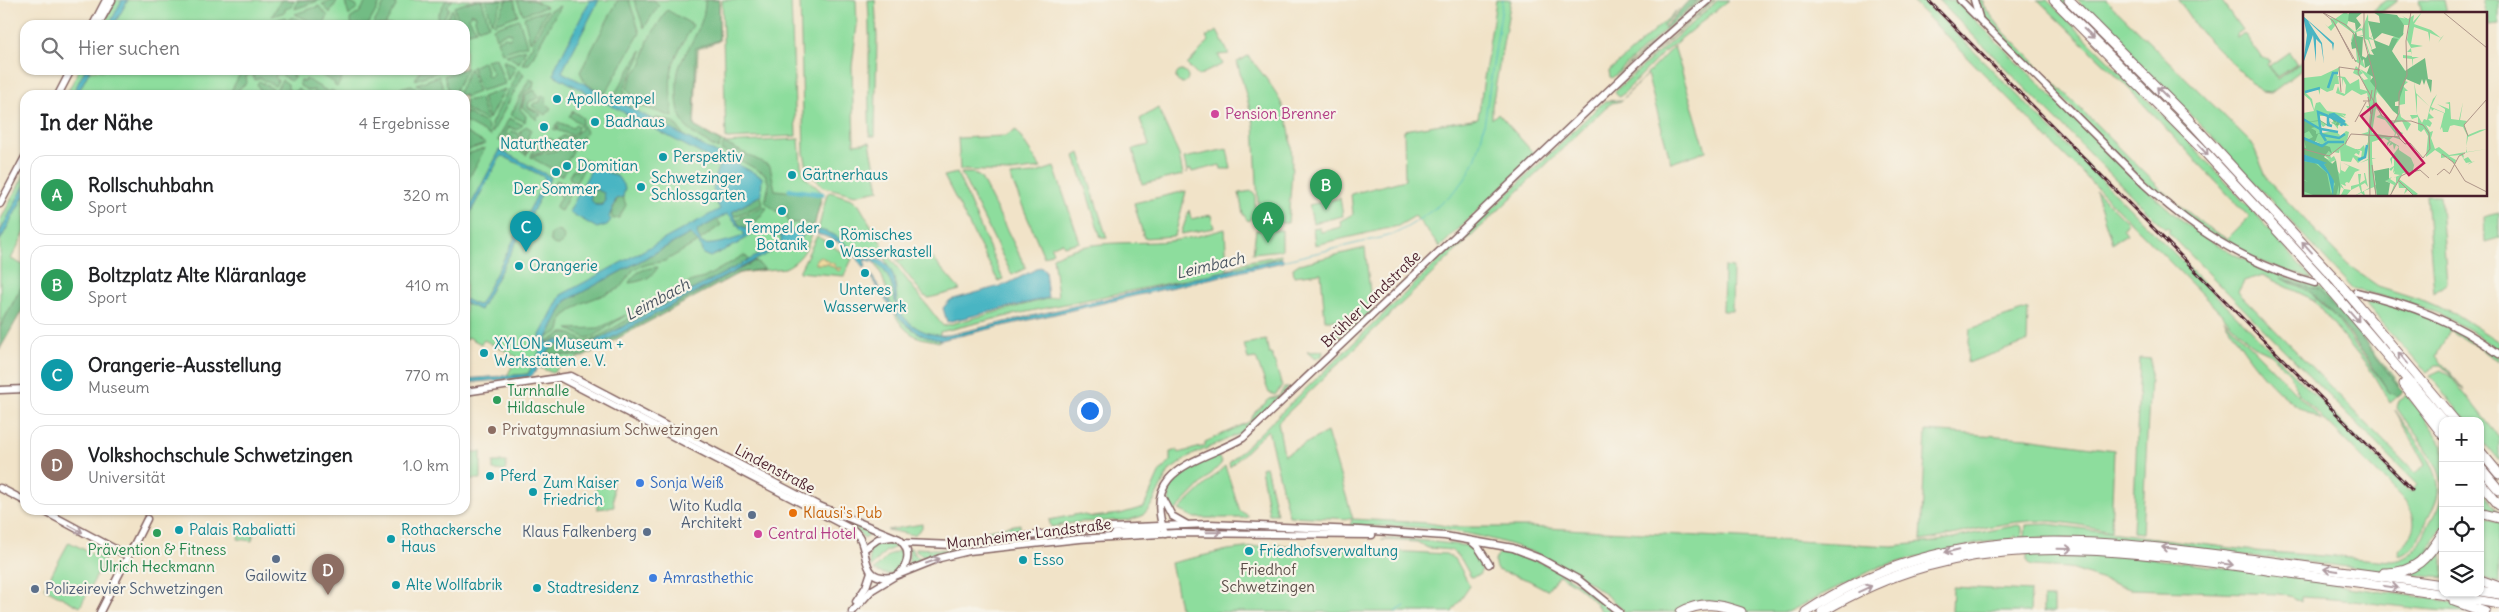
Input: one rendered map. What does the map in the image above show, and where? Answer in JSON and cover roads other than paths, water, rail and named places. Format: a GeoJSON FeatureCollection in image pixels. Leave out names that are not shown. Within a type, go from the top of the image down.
{"type":"FeatureCollection","features":[{"type":"Feature","properties":{"kind":"highway"},"geometry":{"type":"LineString","coordinates":[[2054,0],[2202,149],[2318,281],[2333,292],[2375,340],[2439,429]]}},
{"type":"Feature","properties":{"kind":"highway"},"geometry":{"type":"LineString","coordinates":[[2069,0],[2194,126],[2339,283],[2353,294],[2452,417]]}},
{"type":"Feature","properties":{"kind":"highway"},"geometry":{"type":"LineString","coordinates":[[2411,388],[2439,418]]}},
{"type":"Feature","properties":{"kind":"highway"},"geometry":{"type":"LineString","coordinates":[[2484,454],[2499,467]]}},
{"type":"Feature","properties":{"kind":"highway"},"geometry":{"type":"LineString","coordinates":[[2484,456],[2499,474]]}},
{"type":"Feature","properties":{"kind":"highway"},"geometry":{"type":"LineString","coordinates":[[2484,472],[2499,490]]}},
{"type":"Feature","properties":{"kind":"highway"},"geometry":{"type":"LineString","coordinates":[[2484,487],[2499,505]]}},
{"type":"Feature","properties":{"kind":"highway"},"geometry":{"type":"LineString","coordinates":[[2484,514],[2499,518]]}},
{"type":"Feature","properties":{"kind":"highway"},"geometry":{"type":"LineString","coordinates":[[2375,576],[2383,573],[2401,572],[2419,565],[2428,556],[2439,538]]}},
{"type":"Feature","properties":{"kind":"highway"},"geometry":{"type":"LineString","coordinates":[[1796,612],[1808,610],[1860,582],[1919,560],[1980,546],[2037,540],[2076,540],[2138,545],[2375,576],[2439,589]]}},
{"type":"Feature","properties":{"kind":"highway"},"geometry":{"type":"LineString","coordinates":[[1822,612],[1865,589],[1928,566],[1969,556],[2031,549],[2077,549],[2137,553],[2439,590]]}},
{"type":"Feature","properties":{"kind":"highway"},"geometry":{"type":"LineString","coordinates":[[2484,581],[2499,586]]}},
{"type":"Feature","properties":{"kind":"highway"},"geometry":{"type":"LineString","coordinates":[[2484,592],[2499,594]]}},
{"type":"Feature","properties":{"kind":"highway"},"geometry":{"type":"LineString","coordinates":[[2456,597],[2486,612]]}},
{"type":"Feature","properties":{"kind":"highway"},"geometry":{"type":"LineString","coordinates":[[2470,597],[2499,604]]}},
{"type":"Feature","properties":{"kind":"highway"},"geometry":{"type":"LineString","coordinates":[[1681,612],[1696,605],[1712,604],[1741,612]]}},
{"type":"Feature","properties":{"kind":"highway"},"geometry":{"type":"LineString","coordinates":[[1694,612],[1708,609],[1720,612]]}},
{"type":"Feature","properties":{"kind":"main road"},"geometry":{"type":"LineString","coordinates":[[96,20],[110,0]]}},
{"type":"Feature","properties":{"kind":"main road"},"geometry":{"type":"LineString","coordinates":[[100,20],[110,0]]}},
{"type":"Feature","properties":{"kind":"main road","name":"Brühler Landstraße"},"geometry":{"type":"LineString","coordinates":[[1165,534],[1158,518],[1162,496],[1166,484],[1178,469],[1243,438],[1614,85],[1708,0]]}},
{"type":"Feature","properties":{"kind":"main road"},"geometry":{"type":"LineString","coordinates":[[1961,0],[2172,210],[2233,250],[2270,268],[2318,281]]}},
{"type":"Feature","properties":{"kind":"main road"},"geometry":{"type":"LineString","coordinates":[[1974,0],[1980,18]]}},
{"type":"Feature","properties":{"kind":"main road"},"geometry":{"type":"LineString","coordinates":[[61,90],[68,75]]}},
{"type":"Feature","properties":{"kind":"main road"},"geometry":{"type":"LineString","coordinates":[[0,204],[20,166]]}},
{"type":"Feature","properties":{"kind":"main road"},"geometry":{"type":"LineString","coordinates":[[2353,294],[2400,303],[2438,317],[2466,331],[2499,354]]}},
{"type":"Feature","properties":{"kind":"main road","name":"Lindenstraße"},"geometry":{"type":"LineString","coordinates":[[561,378],[571,376],[817,505],[856,523],[894,537]]}},
{"type":"Feature","properties":{"kind":"main road"},"geometry":{"type":"LineString","coordinates":[[470,391],[561,378]]}},
{"type":"Feature","properties":{"kind":"main road","name":"Lindenstraße"},"geometry":{"type":"LineString","coordinates":[[561,378],[851,529],[860,536],[864,549]]}},
{"type":"Feature","properties":{"kind":"main road"},"geometry":{"type":"LineString","coordinates":[[0,390],[20,389]]}},
{"type":"Feature","properties":{"kind":"main road"},"geometry":{"type":"LineString","coordinates":[[0,488],[20,498]]}},
{"type":"Feature","properties":{"kind":"main road"},"geometry":{"type":"LineString","coordinates":[[1162,496],[1172,516],[1187,524]]}},
{"type":"Feature","properties":{"kind":"main road"},"geometry":{"type":"LineString","coordinates":[[51,515],[128,556]]}},
{"type":"Feature","properties":{"kind":"main road"},"geometry":{"type":"LineString","coordinates":[[100,612],[147,519]]}},
{"type":"Feature","properties":{"kind":"main road"},"geometry":{"type":"LineString","coordinates":[[1111,536],[1123,531],[1157,530],[1162,525],[1187,524],[1286,526],[1470,540],[1513,548],[1559,568],[1597,593],[1619,612]]}},
{"type":"Feature","properties":{"kind":"main road","name":"Mannheimer Landstraße"},"geometry":{"type":"LineString","coordinates":[[904,543],[958,544],[1086,529],[1162,525]]}},
{"type":"Feature","properties":{"kind":"main road","name":"Mannheimer Landstraße"},"geometry":{"type":"LineString","coordinates":[[850,612],[876,588],[898,575],[940,558],[969,551],[1111,536],[1234,532],[1410,534]]}},
{"type":"Feature","properties":{"kind":"main road"},"geometry":{"type":"LineString","coordinates":[[894,537],[904,543],[907,551],[907,562],[898,575],[881,578],[871,572],[866,564],[864,549],[878,539],[894,537]]}},
{"type":"Feature","properties":{"kind":"main road"},"geometry":{"type":"LineString","coordinates":[[1470,540],[1478,547],[1489,564]]}},
{"type":"Feature","properties":{"kind":"main road"},"geometry":{"type":"LineString","coordinates":[[850,612],[866,587],[871,572]]}},
{"type":"Feature","properties":{"kind":"water"},"geometry":{"type":"Polygon","coordinates":[[[122,0],[128,0],[117,20],[112,20],[122,0]]]}},
{"type":"Feature","properties":{"kind":"water"},"geometry":{"type":"Polygon","coordinates":[[[590,0],[599,0],[562,72],[762,177],[761,195],[732,212],[739,225],[746,228],[763,226],[778,233],[805,228],[808,230],[807,234],[803,235],[795,246],[776,249],[591,349],[557,344],[551,348],[530,377],[470,383],[470,379],[528,374],[542,347],[540,335],[561,295],[720,209],[713,192],[713,186],[720,164],[554,75],[555,68],[590,0]],[[727,214],[698,230],[697,235],[701,242],[707,244],[718,243],[744,235],[727,214]],[[758,229],[739,243],[710,257],[703,254],[699,243],[690,234],[566,301],[547,338],[547,344],[556,340],[590,344],[781,243],[781,236],[758,229]]]}},
{"type":"Feature","properties":{"kind":"water"},"geometry":{"type":"Polygon","coordinates":[[[82,75],[87,75],[80,90],[75,90],[82,75]]]}},
{"type":"Feature","properties":{"kind":"water"},"geometry":{"type":"Polygon","coordinates":[[[500,150],[551,177],[480,310],[470,305],[470,302],[477,305],[480,304],[545,180],[544,177],[503,156],[500,157],[470,214],[470,207],[500,150]]]}},
{"type":"Feature","properties":{"kind":"water"},"geometry":{"type":"Polygon","coordinates":[[[593,166],[618,177],[625,188],[623,197],[616,199],[609,217],[611,220],[607,225],[597,228],[569,212],[593,166]],[[595,189],[590,198],[595,205],[602,205],[605,200],[604,193],[595,189]]]}},
{"type":"Feature","properties":{"kind":"water"},"geometry":{"type":"Polygon","coordinates":[[[20,194],[20,203],[0,241],[0,232],[20,194]]]}},
{"type":"Feature","properties":{"kind":"water"},"geometry":{"type":"Polygon","coordinates":[[[818,230],[837,237],[863,258],[885,263],[893,275],[898,307],[908,322],[919,329],[941,335],[949,335],[1282,258],[1283,262],[941,340],[917,332],[907,325],[891,308],[870,276],[896,311],[892,286],[889,278],[879,265],[864,260],[866,266],[863,268],[850,250],[831,238],[817,234],[818,230]]]}},
{"type":"Feature","properties":{"kind":"water"},"geometry":{"type":"Polygon","coordinates":[[[1040,267],[1045,270],[1048,298],[947,322],[943,308],[950,300],[1007,284],[1040,267]]]}},
{"type":"Feature","properties":{"kind":"waterway","name":"Leimbach"},"geometry":{"type":"LineString","coordinates":[[1282,261],[1392,235],[1433,210],[1461,184],[1472,167],[1482,135],[1503,0]]}},
{"type":"Feature","properties":{"kind":"waterway"},"geometry":{"type":"LineString","coordinates":[[790,190],[822,194]]}},
{"type":"Feature","properties":{"kind":"waterway"},"geometry":{"type":"LineString","coordinates":[[1395,612],[1405,606]]}},
{"type":"Feature","properties":{"kind":"railway"},"geometry":{"type":"LineString","coordinates":[[1928,0],[2412,490]]}},
{"type":"Feature","properties":{"kind":"place","name":"Apollotempel"},"geometry":{"type":"Point","coordinates":[557,99]}},
{"type":"Feature","properties":{"kind":"place","name":"Pension Brenner"},"geometry":{"type":"Point","coordinates":[1215,114]}},
{"type":"Feature","properties":{"kind":"place","name":"Badhaus"},"geometry":{"type":"Point","coordinates":[595,122]}},
{"type":"Feature","properties":{"kind":"place","name":"Naturtheater"},"geometry":{"type":"Point","coordinates":[544,127]}},
{"type":"Feature","properties":{"kind":"place","name":"Perspektiv"},"geometry":{"type":"Point","coordinates":[663,157]}},
{"type":"Feature","properties":{"kind":"place","name":"Domitian"},"geometry":{"type":"Point","coordinates":[567,166]}},
{"type":"Feature","properties":{"kind":"place","name":"Der Sommer"},"geometry":{"type":"Point","coordinates":[556,172]}},
{"type":"Feature","properties":{"kind":"place","name":"Gärtnerhaus"},"geometry":{"type":"Point","coordinates":[792,175]}},
{"type":"Feature","properties":{"kind":"place","name":"Schwetzinger Schlossgarten"},"geometry":{"type":"Point","coordinates":[641,187]}},
{"type":"Feature","properties":{"kind":"place","name":"Boltzplatz Alte Kläranlage"},"geometry":{"type":"Point","coordinates":[1326,210]}},
{"type":"Feature","properties":{"kind":"place","name":"Tempel der Botanik"},"geometry":{"type":"Point","coordinates":[782,211]}},
{"type":"Feature","properties":{"kind":"place","name":"Rollschuhbahn"},"geometry":{"type":"Point","coordinates":[1268,243]}},
{"type":"Feature","properties":{"kind":"place","name":"Römisches Wasserkastell"},"geometry":{"type":"Point","coordinates":[830,244]}},
{"type":"Feature","properties":{"kind":"place","name":"Orangerie-Ausstellung"},"geometry":{"type":"Point","coordinates":[526,252]}},
{"type":"Feature","properties":{"kind":"place","name":"Orangerie"},"geometry":{"type":"Point","coordinates":[519,266]}},
{"type":"Feature","properties":{"kind":"place","name":"Unteres Wasserwerk"},"geometry":{"type":"Point","coordinates":[865,273]}},
{"type":"Feature","properties":{"kind":"place","name":"XYLON - Museum + Werkstätten e. V."},"geometry":{"type":"Point","coordinates":[484,353]}},
{"type":"Feature","properties":{"kind":"place","name":"Turnhalle Hildaschule"},"geometry":{"type":"Point","coordinates":[497,400]}},
{"type":"Feature","properties":{"kind":"place","name":"Privatgymnasium Schwetzingen"},"geometry":{"type":"Point","coordinates":[492,430]}},
{"type":"Feature","properties":{"kind":"place","name":"Pferd"},"geometry":{"type":"Point","coordinates":[490,476]}},
{"type":"Feature","properties":{"kind":"place","name":"Sonja Weiß"},"geometry":{"type":"Point","coordinates":[640,483]}},
{"type":"Feature","properties":{"kind":"place","name":"Zum Kaiser Friedrich"},"geometry":{"type":"Point","coordinates":[533,492]}},
{"type":"Feature","properties":{"kind":"place","name":"Klausi's Pub"},"geometry":{"type":"Point","coordinates":[793,513]}},
{"type":"Feature","properties":{"kind":"place","name":"Wito Kudla Architekt"},"geometry":{"type":"Point","coordinates":[752,515]}},
{"type":"Feature","properties":{"kind":"place","name":"Palais Rabaliatti"},"geometry":{"type":"Point","coordinates":[179,530]}},
{"type":"Feature","properties":{"kind":"place","name":"Klaus Falkenberg"},"geometry":{"type":"Point","coordinates":[647,532]}},
{"type":"Feature","properties":{"kind":"place","name":"Prävention & Fitness Ulrich Heckmann"},"geometry":{"type":"Point","coordinates":[157,533]}},
{"type":"Feature","properties":{"kind":"place","name":"Central Hotel"},"geometry":{"type":"Point","coordinates":[758,534]}},
{"type":"Feature","properties":{"kind":"place","name":"Rothackersche Haus"},"geometry":{"type":"Point","coordinates":[391,539]}},
{"type":"Feature","properties":{"kind":"place","name":"Friedhofsverwaltung"},"geometry":{"type":"Point","coordinates":[1249,551]}},
{"type":"Feature","properties":{"kind":"place","name":"Gailowitz"},"geometry":{"type":"Point","coordinates":[276,559]}},
{"type":"Feature","properties":{"kind":"place","name":"Esso"},"geometry":{"type":"Point","coordinates":[1023,560]}},
{"type":"Feature","properties":{"kind":"place","name":"Amrasthethic"},"geometry":{"type":"Point","coordinates":[653,578]}},
{"type":"Feature","properties":{"kind":"place","name":"Alte Wollfabrik"},"geometry":{"type":"Point","coordinates":[396,585]}},
{"type":"Feature","properties":{"kind":"place","name":"Stadtresidenz"},"geometry":{"type":"Point","coordinates":[537,588]}},
{"type":"Feature","properties":{"kind":"place","name":"Polizeirevier Schwetzingen"},"geometry":{"type":"Point","coordinates":[35,589]}},
{"type":"Feature","properties":{"kind":"place","name":"Volkshochschule Schwetzingen"},"geometry":{"type":"Point","coordinates":[328,595]}},
{"type":"Feature","properties":{"kind":"park label","name":"Friedhof Schwetzingen"},"geometry":{"type":"Point","coordinates":[1268,578]}}]}
